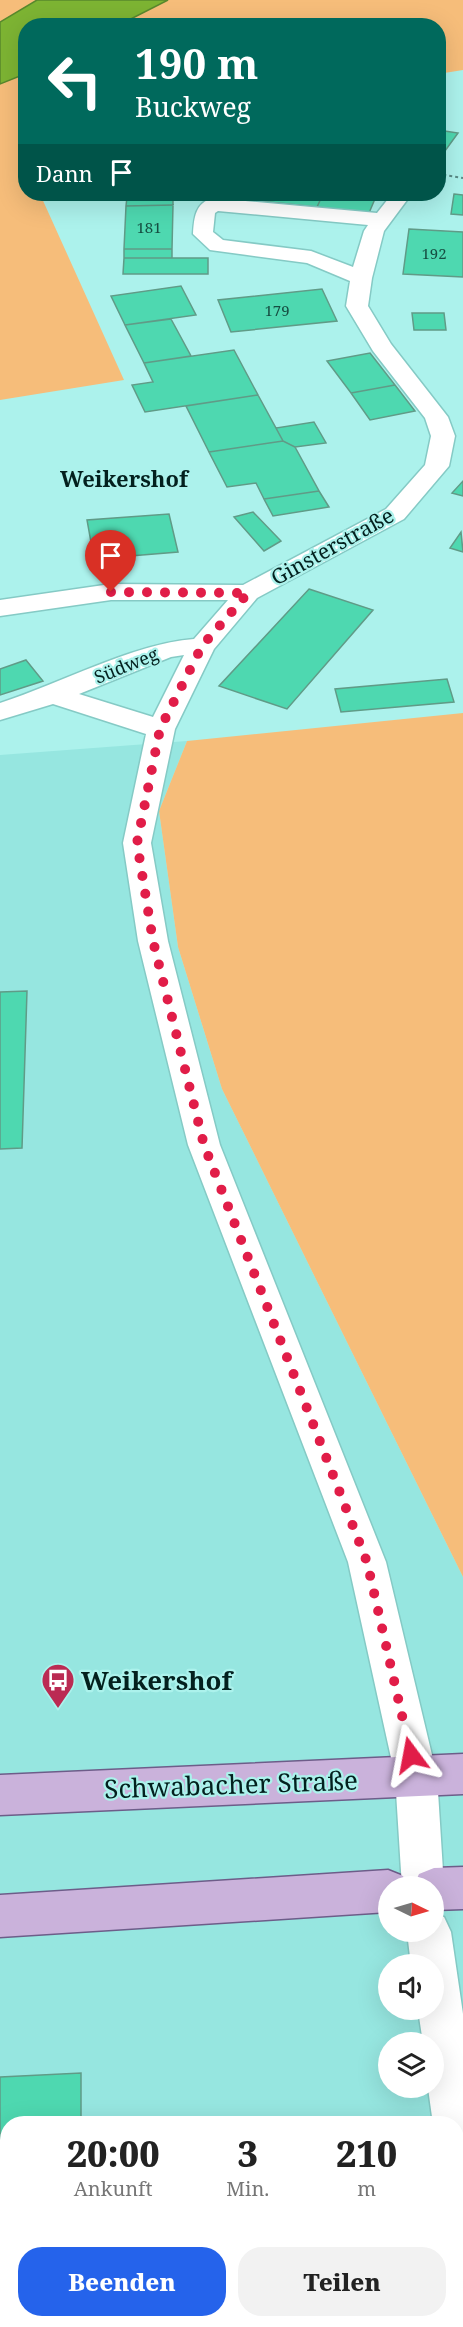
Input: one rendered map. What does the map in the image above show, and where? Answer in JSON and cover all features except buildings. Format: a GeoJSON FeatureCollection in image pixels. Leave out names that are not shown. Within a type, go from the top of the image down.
{"type":"FeatureCollection","features":[{"type":"Feature","properties":{"kind":"main road","name":"Schwabacher Straße"},"geometry":{"type":"LineString","coordinates":[[0,1794],[463,1774]]}},
{"type":"Feature","properties":{"kind":"main road"},"geometry":{"type":"LineString","coordinates":[[444,1889],[463,1888]]}},
{"type":"Feature","properties":{"kind":"main road"},"geometry":{"type":"LineString","coordinates":[[0,1916],[378,1892]]}},
{"type":"Feature","properties":{"kind":"street"},"geometry":{"type":"LineString","coordinates":[[383,220],[213,204],[205,212],[202,234],[217,246],[311,257],[361,278],[374,231],[383,220],[396,201]]}},
{"type":"Feature","properties":{"kind":"street","name":"Ginsterstraße"},"geometry":{"type":"LineString","coordinates":[[361,278],[357,306],[381,346],[436,417],[443,435],[437,466],[395,514],[248,593],[202,646],[160,729],[137,843],[156,952],[204,1145],[367,1562],[416,1776],[422,1876]]}},
{"type":"Feature","properties":{"kind":"street"},"geometry":{"type":"LineString","coordinates":[[0,608],[111,592],[248,593]]}},
{"type":"Feature","properties":{"kind":"street","name":"Südweg"},"geometry":{"type":"LineString","coordinates":[[0,712],[52,695],[166,649],[202,646]]}},
{"type":"Feature","properties":{"kind":"street","name":"Südweg"},"geometry":{"type":"LineString","coordinates":[[52,695],[160,729]]}},
{"type":"Feature","properties":{"kind":"street"},"geometry":{"type":"LineString","coordinates":[[442,2020],[455,2116]]}},
{"type":"Feature","properties":{"kind":"path"},"geometry":{"type":"LineString","coordinates":[[446,175],[463,178]]}},
{"type":"Feature","properties":{"kind":"shaded area"},"geometry":{"type":"Polygon","coordinates":[[[0,0],[463,0],[463,70],[446,73],[446,18],[18,18],[18,201],[43,201],[124,380],[0,400],[0,0]]]}},
{"type":"Feature","properties":{"kind":"shaded area"},"geometry":{"type":"Polygon","coordinates":[[[37,0],[168,0],[133,18],[18,18],[18,77],[0,84],[0,22],[37,0]]]}},
{"type":"Feature","properties":{"kind":"shaded area"},"geometry":{"type":"Polygon","coordinates":[[[463,713],[463,1577],[222,1089],[178,947],[159,811],[187,741],[463,713]]]}},
{"type":"Feature","properties":{"kind":"shaded area"},"geometry":{"type":"Polygon","coordinates":[[[187,741],[159,811],[178,947],[222,1089],[463,1577],[463,2116],[0,2116],[0,755],[187,741]]]}},
{"type":"Feature","properties":{"kind":"place","name":"Weikershof"},"geometry":{"type":"Point","coordinates":[58,1709]}},
{"type":"Feature","properties":{"kind":"district","name":"Weikershof"},"geometry":{"type":"Point","coordinates":[124,478]}},
{"type":"Feature","properties":{"kind":"route"},"geometry":{"type":"LineString","coordinates":[[111,592],[248,593],[202,646],[160,729],[137,843],[153,941],[204,1145],[367,1562],[411,1755]]}}]}
